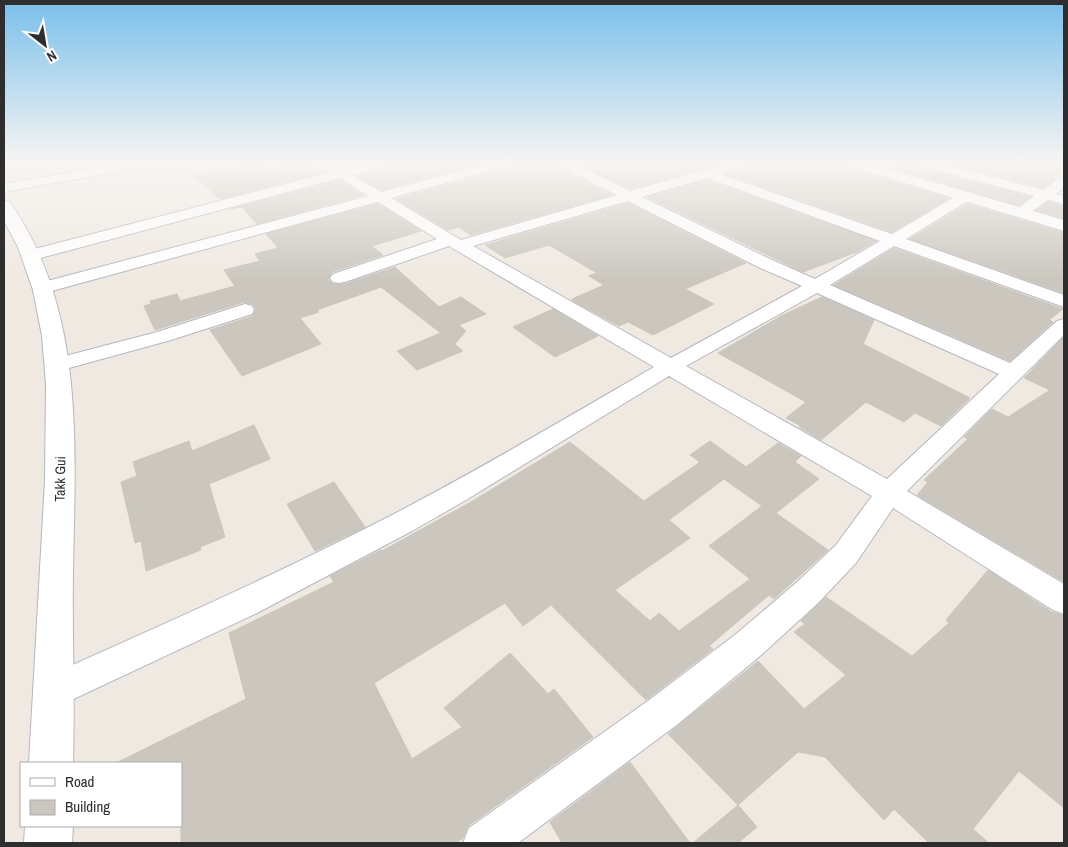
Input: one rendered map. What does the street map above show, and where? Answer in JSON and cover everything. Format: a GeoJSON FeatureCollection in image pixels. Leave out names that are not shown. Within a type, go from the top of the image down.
{"type":"FeatureCollection","features":[{"type":"Feature","properties":{"kind":"street"},"geometry":{"type":"LineString","coordinates":[[32,255],[234,202]]}},
{"type":"Feature","properties":{"kind":"street"},"geometry":{"type":"LineString","coordinates":[[42,288],[363,202]]}},
{"type":"Feature","properties":{"kind":"street"},"geometry":{"type":"LineString","coordinates":[[388,202],[890,494],[1064,600]]}},
{"type":"Feature","properties":{"kind":"street"},"geometry":{"type":"LineString","coordinates":[[339,278],[455,242],[611,202]]}},
{"type":"Feature","properties":{"kind":"street"},"geometry":{"type":"LineString","coordinates":[[643,202],[733,248],[1013,372]]}},
{"type":"Feature","properties":{"kind":"street"},"geometry":{"type":"LineString","coordinates":[[786,202],[1064,301]]}},
{"type":"Feature","properties":{"kind":"street"},"geometry":{"type":"LineString","coordinates":[[53,691],[246,603],[402,524],[671,366],[816,286],[957,202]]}},
{"type":"Feature","properties":{"kind":"street"},"geometry":{"type":"LineString","coordinates":[[985,202],[1064,226]]}},
{"type":"Feature","properties":{"kind":"street"},"geometry":{"type":"LineString","coordinates":[[1021,212],[1036,202]]}},
{"type":"Feature","properties":{"kind":"street","name":"Takk Gui"},"geometry":{"type":"LineString","coordinates":[[4,206],[18,226],[32,255],[54,327],[58,365],[61,474],[51,762]]}},
{"type":"Feature","properties":{"kind":"street"},"geometry":{"type":"LineString","coordinates":[[58,365],[164,336],[245,310]]}},
{"type":"Feature","properties":{"kind":"street"},"geometry":{"type":"LineString","coordinates":[[484,843],[665,711],[748,645],[807,593],[846,554],[890,494],[1013,372],[1064,325]]}},
{"type":"Feature","properties":{"kind":"street"},"geometry":{"type":"LineString","coordinates":[[48,843],[49,827]]}},
{"type":"Feature","properties":{"kind":"building"},"geometry":{"type":"Polygon","coordinates":[[[259,202],[339,202],[257,224],[242,207],[231,209],[259,202]]]}},
{"type":"Feature","properties":{"kind":"building"},"geometry":{"type":"Polygon","coordinates":[[[400,202],[589,202],[471,235],[459,227],[448,230],[400,202]]]}},
{"type":"Feature","properties":{"kind":"building"},"geometry":{"type":"Polygon","coordinates":[[[656,202],[767,202],[876,241],[857,252],[803,272],[656,202]]]}},
{"type":"Feature","properties":{"kind":"building"},"geometry":{"type":"Polygon","coordinates":[[[805,202],[943,202],[892,232],[805,202]]]}},
{"type":"Feature","properties":{"kind":"building"},"geometry":{"type":"Polygon","coordinates":[[[1007,202],[1024,202],[1019,205],[1007,202]]]}},
{"type":"Feature","properties":{"kind":"building"},"geometry":{"type":"Polygon","coordinates":[[[1048,202],[1064,206],[1064,218],[1037,210],[1048,202]]]}},
{"type":"Feature","properties":{"kind":"building"},"geometry":{"type":"Polygon","coordinates":[[[628,203],[746,263],[685,289],[714,304],[653,335],[628,322],[619,326],[573,301],[572,299],[604,285],[589,276],[597,273],[549,245],[505,258],[485,245],[628,203]]]}},
{"type":"Feature","properties":{"kind":"building"},"geometry":{"type":"Polygon","coordinates":[[[378,204],[421,231],[372,246],[383,255],[332,272],[328,279],[333,284],[345,284],[395,267],[439,307],[461,297],[486,314],[459,325],[466,331],[455,344],[381,287],[300,318],[321,344],[242,376],[210,330],[253,316],[256,309],[253,304],[244,302],[155,330],[144,306],[151,304],[150,301],[177,294],[180,301],[235,286],[224,270],[260,261],[255,254],[278,248],[266,234],[378,204]]]}},
{"type":"Feature","properties":{"kind":"building"},"geometry":{"type":"Polygon","coordinates":[[[967,204],[1064,233],[1064,293],[910,239],[967,204]]]}},
{"type":"Feature","properties":{"kind":"building"},"geometry":{"type":"Polygon","coordinates":[[[894,248],[1063,309],[1049,320],[1053,322],[1010,361],[834,285],[894,248]]]}},
{"type":"Feature","properties":{"kind":"building"},"geometry":{"type":"Polygon","coordinates":[[[822,297],[874,320],[863,344],[970,398],[941,426],[915,413],[904,422],[866,402],[821,440],[799,427],[801,426],[786,418],[806,402],[718,353],[781,316],[822,297]]]}},
{"type":"Feature","properties":{"kind":"building"},"geometry":{"type":"Polygon","coordinates":[[[553,309],[598,336],[555,357],[513,327],[553,309]]]}},
{"type":"Feature","properties":{"kind":"building"},"geometry":{"type":"Polygon","coordinates":[[[441,333],[463,351],[417,370],[397,351],[441,333]]]}},
{"type":"Feature","properties":{"kind":"building"},"geometry":{"type":"Polygon","coordinates":[[[1064,337],[1064,582],[917,495],[928,482],[924,480],[968,439],[964,437],[992,409],[1008,417],[1050,390],[1024,378],[1064,337]]]}},
{"type":"Feature","properties":{"kind":"building"},"geometry":{"type":"Polygon","coordinates":[[[254,425],[270,459],[209,484],[225,537],[200,547],[201,550],[146,571],[141,541],[135,543],[121,482],[137,476],[133,462],[189,441],[192,451],[254,425]]]}},
{"type":"Feature","properties":{"kind":"building"},"geometry":{"type":"Polygon","coordinates":[[[710,441],[746,467],[778,443],[801,456],[795,462],[819,479],[776,513],[828,550],[774,599],[769,595],[709,646],[713,649],[646,700],[551,605],[523,626],[505,603],[374,683],[412,759],[462,727],[444,708],[510,653],[548,694],[554,689],[593,737],[468,826],[463,838],[455,843],[181,843],[182,762],[118,762],[246,699],[229,633],[334,582],[330,576],[382,551],[471,502],[570,442],[644,501],[700,462],[690,455],[710,441]],[[724,479],[669,520],[690,538],[615,590],[650,621],[659,613],[679,631],[750,579],[709,546],[762,506],[724,479]]]}},
{"type":"Feature","properties":{"kind":"building"},"geometry":{"type":"Polygon","coordinates":[[[334,482],[365,527],[315,551],[287,504],[334,482]]]}},
{"type":"Feature","properties":{"kind":"building"},"geometry":{"type":"Polygon","coordinates":[[[988,570],[1052,612],[1064,616],[1064,808],[1019,771],[973,829],[989,843],[929,843],[894,809],[884,820],[825,757],[798,752],[738,805],[668,734],[758,661],[804,709],[846,675],[794,632],[805,624],[801,621],[826,597],[912,656],[949,623],[946,620],[988,570]]]}},
{"type":"Feature","properties":{"kind":"building"},"geometry":{"type":"Polygon","coordinates":[[[630,762],[690,843],[562,843],[550,822],[630,762]]]}},
{"type":"Feature","properties":{"kind":"building"},"geometry":{"type":"Polygon","coordinates":[[[738,805],[757,827],[738,843],[693,843],[738,805]]]}}]}
